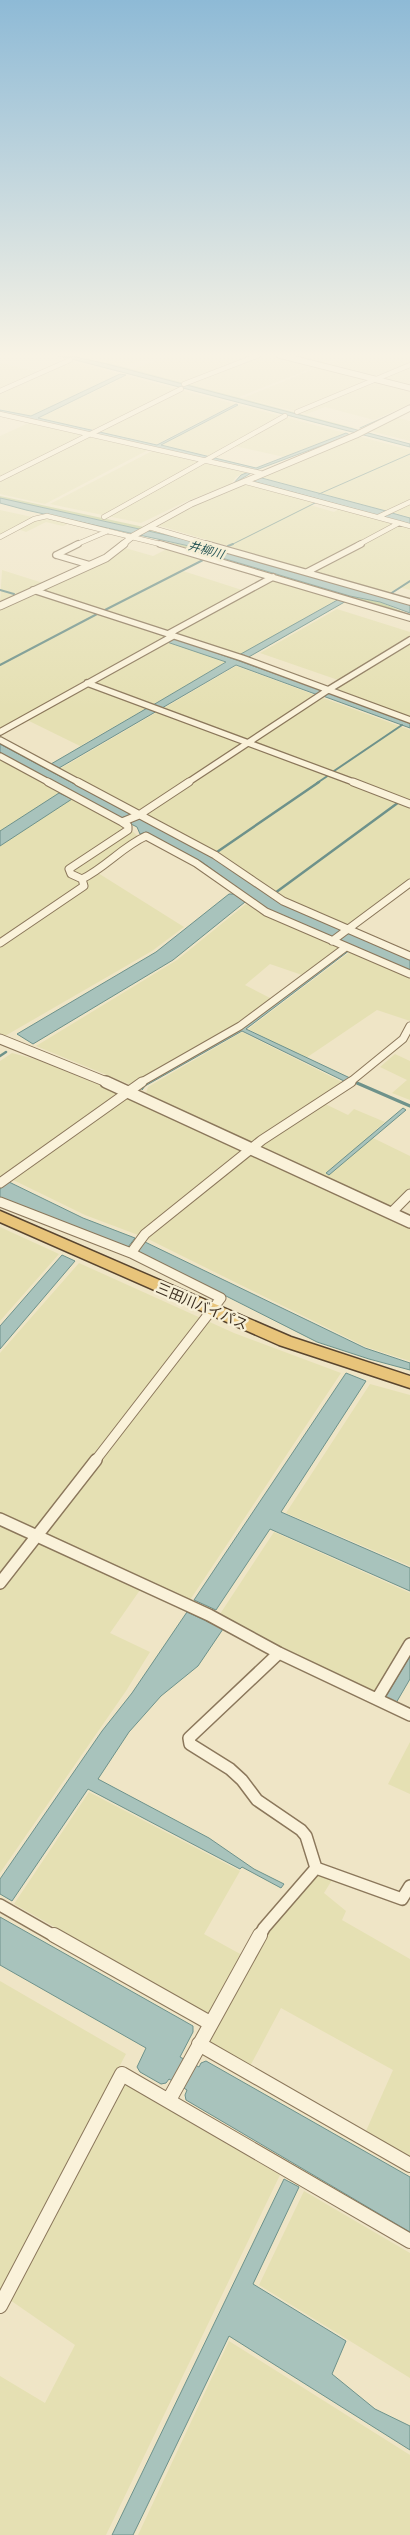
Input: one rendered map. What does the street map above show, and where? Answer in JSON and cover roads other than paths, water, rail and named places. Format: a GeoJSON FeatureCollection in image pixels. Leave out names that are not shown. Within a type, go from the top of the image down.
{"type":"FeatureCollection","features":[{"type":"Feature","properties":{"kind":"highway","name":"三田川バイパス"},"geometry":{"type":"LineString","coordinates":[[0,1216],[210,1310],[285,1341],[410,1382]]}},
{"type":"Feature","properties":{"kind":"street"},"geometry":{"type":"LineString","coordinates":[[0,480],[13,473]]}},
{"type":"Feature","properties":{"kind":"street"},"geometry":{"type":"LineString","coordinates":[[104,517],[182,473]]}},
{"type":"Feature","properties":{"kind":"street"},"geometry":{"type":"LineString","coordinates":[[0,606],[114,554],[133,536],[191,504],[246,482],[255,473]]}},
{"type":"Feature","properties":{"kind":"street"},"geometry":{"type":"LineString","coordinates":[[246,482],[382,515],[410,526]]}},
{"type":"Feature","properties":{"kind":"street"},"geometry":{"type":"LineString","coordinates":[[382,515],[410,502]]}},
{"type":"Feature","properties":{"kind":"street"},"geometry":{"type":"LineString","coordinates":[[0,537],[34,519],[47,516],[133,536],[409,616]]}},
{"type":"Feature","properties":{"kind":"street"},"geometry":{"type":"LineString","coordinates":[[307,572],[399,523]]}},
{"type":"Feature","properties":{"kind":"street"},"geometry":{"type":"LineString","coordinates":[[149,527],[410,602]]}},
{"type":"Feature","properties":{"kind":"street"},"geometry":{"type":"LineString","coordinates":[[90,565],[56,555],[94,535],[110,530]]}},
{"type":"Feature","properties":{"kind":"street"},"geometry":{"type":"LineString","coordinates":[[0,732],[88,684],[273,577]]}},
{"type":"Feature","properties":{"kind":"street"},"geometry":{"type":"LineString","coordinates":[[33,590],[171,635],[410,720]]}},
{"type":"Feature","properties":{"kind":"street"},"geometry":{"type":"LineString","coordinates":[[0,943],[84,886],[82,879],[71,874],[69,869],[128,830],[130,819],[328,690],[410,640]]}},
{"type":"Feature","properties":{"kind":"street"},"geometry":{"type":"LineString","coordinates":[[88,684],[250,742],[410,804]]}},
{"type":"Feature","properties":{"kind":"street"},"geometry":{"type":"LineString","coordinates":[[0,740],[130,819]]}},
{"type":"Feature","properties":{"kind":"street"},"geometry":{"type":"LineString","coordinates":[[0,756],[130,819],[215,855],[283,901],[346,931],[410,956]]}},
{"type":"Feature","properties":{"kind":"street"},"geometry":{"type":"LineString","coordinates":[[82,879],[101,869],[128,844],[146,836],[196,862],[258,908],[410,974]]}},
{"type":"Feature","properties":{"kind":"street"},"geometry":{"type":"LineString","coordinates":[[333,940],[410,883]]}},
{"type":"Feature","properties":{"kind":"street"},"geometry":{"type":"LineString","coordinates":[[0,1184],[129,1091],[240,1026],[346,947]]}},
{"type":"Feature","properties":{"kind":"street"},"geometry":{"type":"LineString","coordinates":[[131,1253],[145,1234],[251,1149],[357,1078],[382,1054],[406,1040],[410,1026]]}},
{"type":"Feature","properties":{"kind":"street"},"geometry":{"type":"LineString","coordinates":[[0,1039],[129,1091],[410,1222]]}},
{"type":"Feature","properties":{"kind":"street"},"geometry":{"type":"LineString","coordinates":[[391,1213],[410,1194]]}},
{"type":"Feature","properties":{"kind":"street"},"geometry":{"type":"LineString","coordinates":[[0,1202],[131,1253],[220,1298],[0,1583]]}},
{"type":"Feature","properties":{"kind":"street"},"geometry":{"type":"LineString","coordinates":[[0,1518],[209,1615],[279,1653],[410,1715]]}},
{"type":"Feature","properties":{"kind":"street"},"geometry":{"type":"LineString","coordinates":[[377,1700],[410,1644]]}},
{"type":"Feature","properties":{"kind":"street"},"geometry":{"type":"LineString","coordinates":[[279,1653],[189,1738],[190,1744],[230,1769],[242,1780],[257,1800],[301,1830],[306,1836],[316,1868]]}},
{"type":"Feature","properties":{"kind":"street"},"geometry":{"type":"LineString","coordinates":[[316,1868],[402,1899],[410,1886]]}},
{"type":"Feature","properties":{"kind":"street"},"geometry":{"type":"LineString","coordinates":[[169,2100],[264,1928],[316,1868]]}},
{"type":"Feature","properties":{"kind":"street"},"geometry":{"type":"LineString","coordinates":[[0,1905],[210,2023]]}},
{"type":"Feature","properties":{"kind":"street"},"geometry":{"type":"LineString","coordinates":[[199,2044],[410,2165]]}},
{"type":"Feature","properties":{"kind":"street"},"geometry":{"type":"LineString","coordinates":[[0,2306],[122,2074],[410,2241]]}},
{"type":"Feature","properties":{"kind":"water"},"geometry":{"type":"Polygon","coordinates":[[[251,473],[233,484],[241,475],[251,473]]]}},
{"type":"Feature","properties":{"kind":"water"},"geometry":{"type":"Polygon","coordinates":[[[258,477],[386,511],[383,513],[389,515],[392,513],[410,518],[410,524],[385,518],[386,515],[376,515],[252,481],[258,477]]]}},
{"type":"Feature","properties":{"kind":"water","name":"井柳川"},"geometry":{"type":"Polygon","coordinates":[[[0,498],[193,541],[251,560],[410,604],[410,613],[380,602],[350,596],[219,557],[189,546],[26,510],[0,503],[0,498]]]}},
{"type":"Feature","properties":{"kind":"water"},"geometry":{"type":"Polygon","coordinates":[[[341,598],[348,600],[247,658],[239,655],[341,598]]]}},
{"type":"Feature","properties":{"kind":"water"},"geometry":{"type":"Polygon","coordinates":[[[174,638],[324,691],[318,695],[236,665],[162,708],[153,705],[226,662],[167,642],[174,638]]]}},
{"type":"Feature","properties":{"kind":"water"},"geometry":{"type":"Polygon","coordinates":[[[329,692],[410,722],[410,728],[323,696],[329,692]]]}},
{"type":"Feature","properties":{"kind":"water"},"geometry":{"type":"Polygon","coordinates":[[[149,707],[157,711],[59,768],[51,764],[149,707]]]}},
{"type":"Feature","properties":{"kind":"water"},"geometry":{"type":"Polygon","coordinates":[[[0,744],[130,814],[128,816],[139,818],[211,856],[278,902],[410,959],[410,971],[265,908],[202,862],[146,832],[140,834],[137,827],[129,823],[131,822],[124,817],[120,819],[0,753],[0,744]]]}},
{"type":"Feature","properties":{"kind":"water"},"geometry":{"type":"Polygon","coordinates":[[[59,793],[72,799],[0,846],[0,831],[59,793]]]}},
{"type":"Feature","properties":{"kind":"water"},"geometry":{"type":"Polygon","coordinates":[[[229,894],[234,894],[245,902],[173,960],[33,1044],[17,1034],[156,952],[229,894]]]}},
{"type":"Feature","properties":{"kind":"water"},"geometry":{"type":"Polygon","coordinates":[[[347,949],[350,950],[246,1029],[350,1078],[346,1082],[242,1031],[145,1086],[142,1090],[142,1086],[243,1027],[347,949]]]}},
{"type":"Feature","properties":{"kind":"water"},"geometry":{"type":"Polygon","coordinates":[[[403,1108],[406,1110],[329,1175],[326,1173],[403,1108]]]}},
{"type":"Feature","properties":{"kind":"water"},"geometry":{"type":"Polygon","coordinates":[[[9,1182],[83,1218],[135,1238],[128,1247],[0,1198],[0,1189],[9,1182]]]}},
{"type":"Feature","properties":{"kind":"water"},"geometry":{"type":"Polygon","coordinates":[[[145,1242],[365,1348],[410,1363],[410,1370],[317,1342],[139,1252],[139,1247],[145,1242]]]}},
{"type":"Feature","properties":{"kind":"water"},"geometry":{"type":"Polygon","coordinates":[[[62,1255],[75,1261],[0,1349],[0,1326],[62,1255]]]}},
{"type":"Feature","properties":{"kind":"water"},"geometry":{"type":"Polygon","coordinates":[[[346,1373],[366,1381],[281,1512],[410,1568],[410,1591],[270,1529],[216,1610],[194,1600],[346,1373]]]}},
{"type":"Feature","properties":{"kind":"water"},"geometry":{"type":"Polygon","coordinates":[[[187,1612],[223,1629],[198,1666],[161,1696],[129,1732],[98,1779],[209,1838],[254,1869],[284,1884],[281,1888],[242,1867],[240,1869],[88,1789],[12,1901],[0,1894],[0,1879],[187,1612]]]}},
{"type":"Feature","properties":{"kind":"water"},"geometry":{"type":"Polygon","coordinates":[[[410,1656],[410,1679],[396,1703],[385,1698],[410,1656]]]}},
{"type":"Feature","properties":{"kind":"water"},"geometry":{"type":"Polygon","coordinates":[[[0,1917],[193,2026],[193,2032],[180,2057],[199,2067],[201,2063],[206,2061],[410,2177],[410,2232],[186,2100],[187,2090],[169,2079],[166,2083],[161,2084],[140,2072],[137,2067],[146,2048],[0,1965],[0,1917]]]}},
{"type":"Feature","properties":{"kind":"water"},"geometry":{"type":"Polygon","coordinates":[[[284,2179],[299,2187],[253,2284],[346,2341],[332,2374],[375,2409],[410,2426],[410,2450],[229,2336],[133,2535],[112,2535],[284,2179]]]}},
{"type":"Feature","properties":{"kind":"waterway"},"geometry":{"type":"LineString","coordinates":[[319,494],[366,473]]}},
{"type":"Feature","properties":{"kind":"waterway"},"geometry":{"type":"LineString","coordinates":[[233,544],[317,502]]}},
{"type":"Feature","properties":{"kind":"waterway","name":"井柳川"},"geometry":{"type":"LineString","coordinates":[[228,546],[233,544]]}},
{"type":"Feature","properties":{"kind":"waterway","name":"井柳川"},"geometry":{"type":"LineString","coordinates":[[103,611],[203,560]]}},
{"type":"Feature","properties":{"kind":"waterway"},"geometry":{"type":"LineString","coordinates":[[390,594],[410,581]]}},
{"type":"Feature","properties":{"kind":"waterway"},"geometry":{"type":"LineString","coordinates":[[0,590],[14,594]]}},
{"type":"Feature","properties":{"kind":"waterway"},"geometry":{"type":"LineString","coordinates":[[0,665],[99,613]]}},
{"type":"Feature","properties":{"kind":"waterway"},"geometry":{"type":"LineString","coordinates":[[334,771],[402,725]]}},
{"type":"Feature","properties":{"kind":"waterway"},"geometry":{"type":"LineString","coordinates":[[317,783],[329,775]]}},
{"type":"Feature","properties":{"kind":"waterway"},"geometry":{"type":"LineString","coordinates":[[217,852],[319,782]]}},
{"type":"Feature","properties":{"kind":"waterway"},"geometry":{"type":"LineString","coordinates":[[275,893],[399,802]]}},
{"type":"Feature","properties":{"kind":"waterway"},"geometry":{"type":"LineString","coordinates":[[0,1056],[6,1052]]}},
{"type":"Feature","properties":{"kind":"waterway"},"geometry":{"type":"LineString","coordinates":[[357,1083],[410,1106]]}}]}
